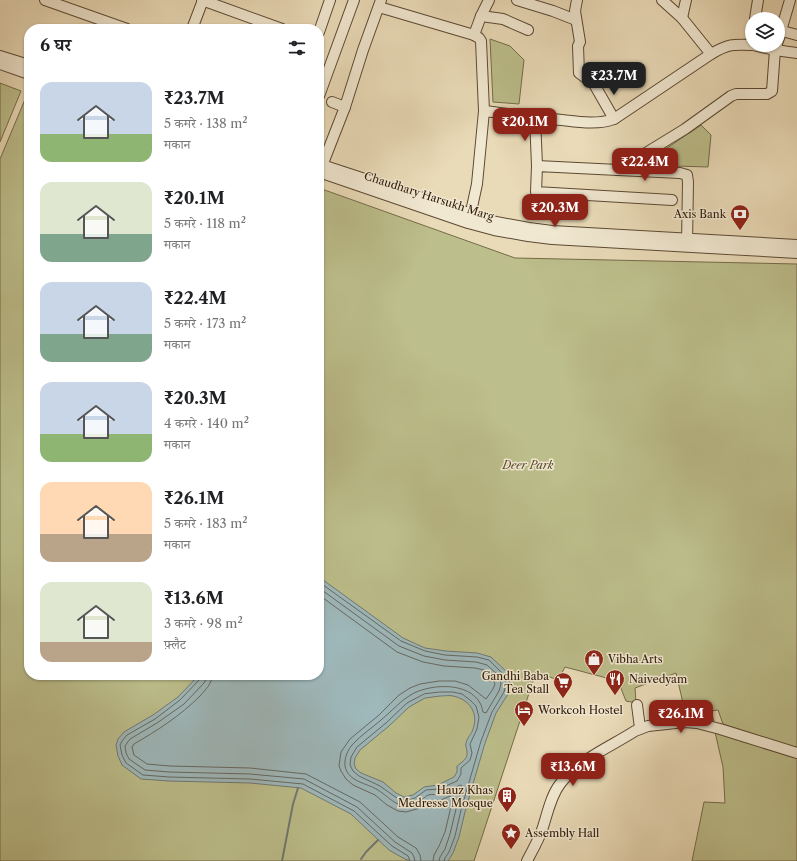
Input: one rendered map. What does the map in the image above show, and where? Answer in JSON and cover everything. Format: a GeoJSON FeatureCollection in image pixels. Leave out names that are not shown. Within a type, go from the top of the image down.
{"type":"FeatureCollection","features":[{"type":"Feature","properties":{"kind":"street"},"geometry":{"type":"LineString","coordinates":[[194,24],[202,0],[268,24]]}},
{"type":"Feature","properties":{"kind":"street"},"geometry":{"type":"LineString","coordinates":[[322,24],[330,0]]}},
{"type":"Feature","properties":{"kind":"street"},"geometry":{"type":"LineString","coordinates":[[324,82],[354,0]]}},
{"type":"Feature","properties":{"kind":"street"},"geometry":{"type":"LineString","coordinates":[[474,35],[489,0]]}},
{"type":"Feature","properties":{"kind":"street"},"geometry":{"type":"LineString","coordinates":[[517,0],[576,20]]}},
{"type":"Feature","properties":{"kind":"street"},"geometry":{"type":"LineString","coordinates":[[576,0],[574,11],[580,42],[578,46],[579,73],[594,84],[614,119]]}},
{"type":"Feature","properties":{"kind":"street"},"geometry":{"type":"LineString","coordinates":[[662,0],[682,18],[711,54]]}},
{"type":"Feature","properties":{"kind":"street"},"geometry":{"type":"LineString","coordinates":[[682,18],[686,0]]}},
{"type":"Feature","properties":{"kind":"street"},"geometry":{"type":"LineString","coordinates":[[756,12],[758,0]]}},
{"type":"Feature","properties":{"kind":"street"},"geometry":{"type":"LineString","coordinates":[[785,19],[790,0]]}},
{"type":"Feature","properties":{"kind":"street"},"geometry":{"type":"LineString","coordinates":[[49,1],[113,24]]}},
{"type":"Feature","properties":{"kind":"street"},"geometry":{"type":"LineString","coordinates":[[324,158],[345,107],[363,50],[380,4],[474,35],[481,40],[484,111],[477,184],[469,218]]}},
{"type":"Feature","properties":{"kind":"street"},"geometry":{"type":"LineString","coordinates":[[481,16],[503,19],[528,30]]}},
{"type":"Feature","properties":{"kind":"street"},"geometry":{"type":"LineString","coordinates":[[785,32],[797,35]]}},
{"type":"Feature","properties":{"kind":"street"},"geometry":{"type":"LineString","coordinates":[[484,111],[587,122],[604,122],[614,119],[711,54],[732,44],[745,44]]}},
{"type":"Feature","properties":{"kind":"street"},"geometry":{"type":"LineString","coordinates":[[785,48],[797,53]]}},
{"type":"Feature","properties":{"kind":"street"},"geometry":{"type":"LineString","coordinates":[[618,170],[685,129],[730,96],[736,94],[771,93],[776,52]]}},
{"type":"Feature","properties":{"kind":"street"},"geometry":{"type":"LineString","coordinates":[[0,56],[24,63]]}},
{"type":"Feature","properties":{"kind":"street"},"geometry":{"type":"LineString","coordinates":[[0,64],[24,72]]}},
{"type":"Feature","properties":{"kind":"street"},"geometry":{"type":"LineString","coordinates":[[332,102],[345,107]]}},
{"type":"Feature","properties":{"kind":"street"},"geometry":{"type":"LineString","coordinates":[[535,117],[537,166],[536,192],[672,200]]}},
{"type":"Feature","properties":{"kind":"street"},"geometry":{"type":"LineString","coordinates":[[537,166],[680,173],[687,175],[687,242]]}},
{"type":"Feature","properties":{"kind":"street","name":"Chaudhary Harsukh Marg"},"geometry":{"type":"LineString","coordinates":[[324,169],[469,218],[494,230],[528,236],[552,239],[797,245]]}},
{"type":"Feature","properties":{"kind":"street","name":"Chaudhary Harsukh Marg"},"geometry":{"type":"LineString","coordinates":[[687,242],[797,252]]}},
{"type":"Feature","properties":{"kind":"street"},"geometry":{"type":"LineString","coordinates":[[637,705],[640,728]]}},
{"type":"Feature","properties":{"kind":"street"},"geometry":{"type":"LineString","coordinates":[[527,861],[541,832],[559,785],[576,768],[593,756],[640,728],[686,722],[697,723],[797,753]]}},
{"type":"Feature","properties":{"kind":"green space"},"geometry":{"type":"Polygon","coordinates":[[[490,39],[510,46],[524,60],[519,104],[493,102],[490,39]]]}},
{"type":"Feature","properties":{"kind":"green space"},"geometry":{"type":"Polygon","coordinates":[[[0,83],[21,91],[0,142],[0,83]]]}},
{"type":"Feature","properties":{"kind":"green space","name":"Deer Park"},"geometry":{"type":"Polygon","coordinates":[[[24,102],[24,680],[324,680],[324,190],[515,258],[797,264],[797,748],[723,724],[718,710],[711,711],[714,721],[686,716],[676,673],[635,688],[636,703],[626,701],[618,681],[565,667],[558,680],[536,672],[474,861],[0,861],[0,159],[24,102]]]}},
{"type":"Feature","properties":{"kind":"green space"},"geometry":{"type":"Polygon","coordinates":[[[701,125],[711,135],[708,167],[642,165],[701,125]]]}},
{"type":"Feature","properties":{"kind":"green space"},"geometry":{"type":"Polygon","coordinates":[[[715,732],[747,743],[748,740],[797,758],[797,861],[692,861],[704,802],[725,803],[723,767],[715,732]]]}},
{"type":"Feature","properties":{"kind":"water"},"geometry":{"type":"Polygon","coordinates":[[[324,581],[403,638],[425,648],[477,653],[491,657],[507,672],[510,684],[508,694],[496,713],[485,743],[459,837],[453,853],[448,861],[410,861],[403,858],[389,850],[351,814],[301,788],[250,783],[141,779],[122,765],[118,756],[116,745],[118,739],[124,732],[153,715],[178,697],[194,680],[324,680],[324,581]],[[453,696],[425,698],[409,707],[360,750],[355,758],[354,764],[356,769],[361,773],[383,782],[396,793],[404,797],[413,795],[424,787],[438,785],[454,777],[457,772],[457,766],[467,757],[467,739],[472,731],[475,718],[474,712],[464,700],[453,696]]]}},
{"type":"Feature","properties":{"kind":"waterway"},"geometry":{"type":"LineString","coordinates":[[282,861],[293,804],[298,788]]}},
{"type":"Feature","properties":{"kind":"waterway"},"geometry":{"type":"LineString","coordinates":[[361,859],[378,840]]}},
{"type":"Feature","properties":{"kind":"place","name":"Axis Bank"},"geometry":{"type":"Point","coordinates":[740,231]}},
{"type":"Feature","properties":{"kind":"place","name":"Vibha Arts"},"geometry":{"type":"Point","coordinates":[594,676]}},
{"type":"Feature","properties":{"kind":"place","name":"Naivedyam"},"geometry":{"type":"Point","coordinates":[615,696]}},
{"type":"Feature","properties":{"kind":"place","name":"Gandhi Baba Tea Stall"},"geometry":{"type":"Point","coordinates":[563,699]}},
{"type":"Feature","properties":{"kind":"place","name":"Workcoh Hostel"},"geometry":{"type":"Point","coordinates":[524,727]}},
{"type":"Feature","properties":{"kind":"place","name":"Hauz Khas Medresse Mosque"},"geometry":{"type":"Point","coordinates":[507,813]}},
{"type":"Feature","properties":{"kind":"place","name":"Assembly Hall"},"geometry":{"type":"Point","coordinates":[511,850]}}]}
